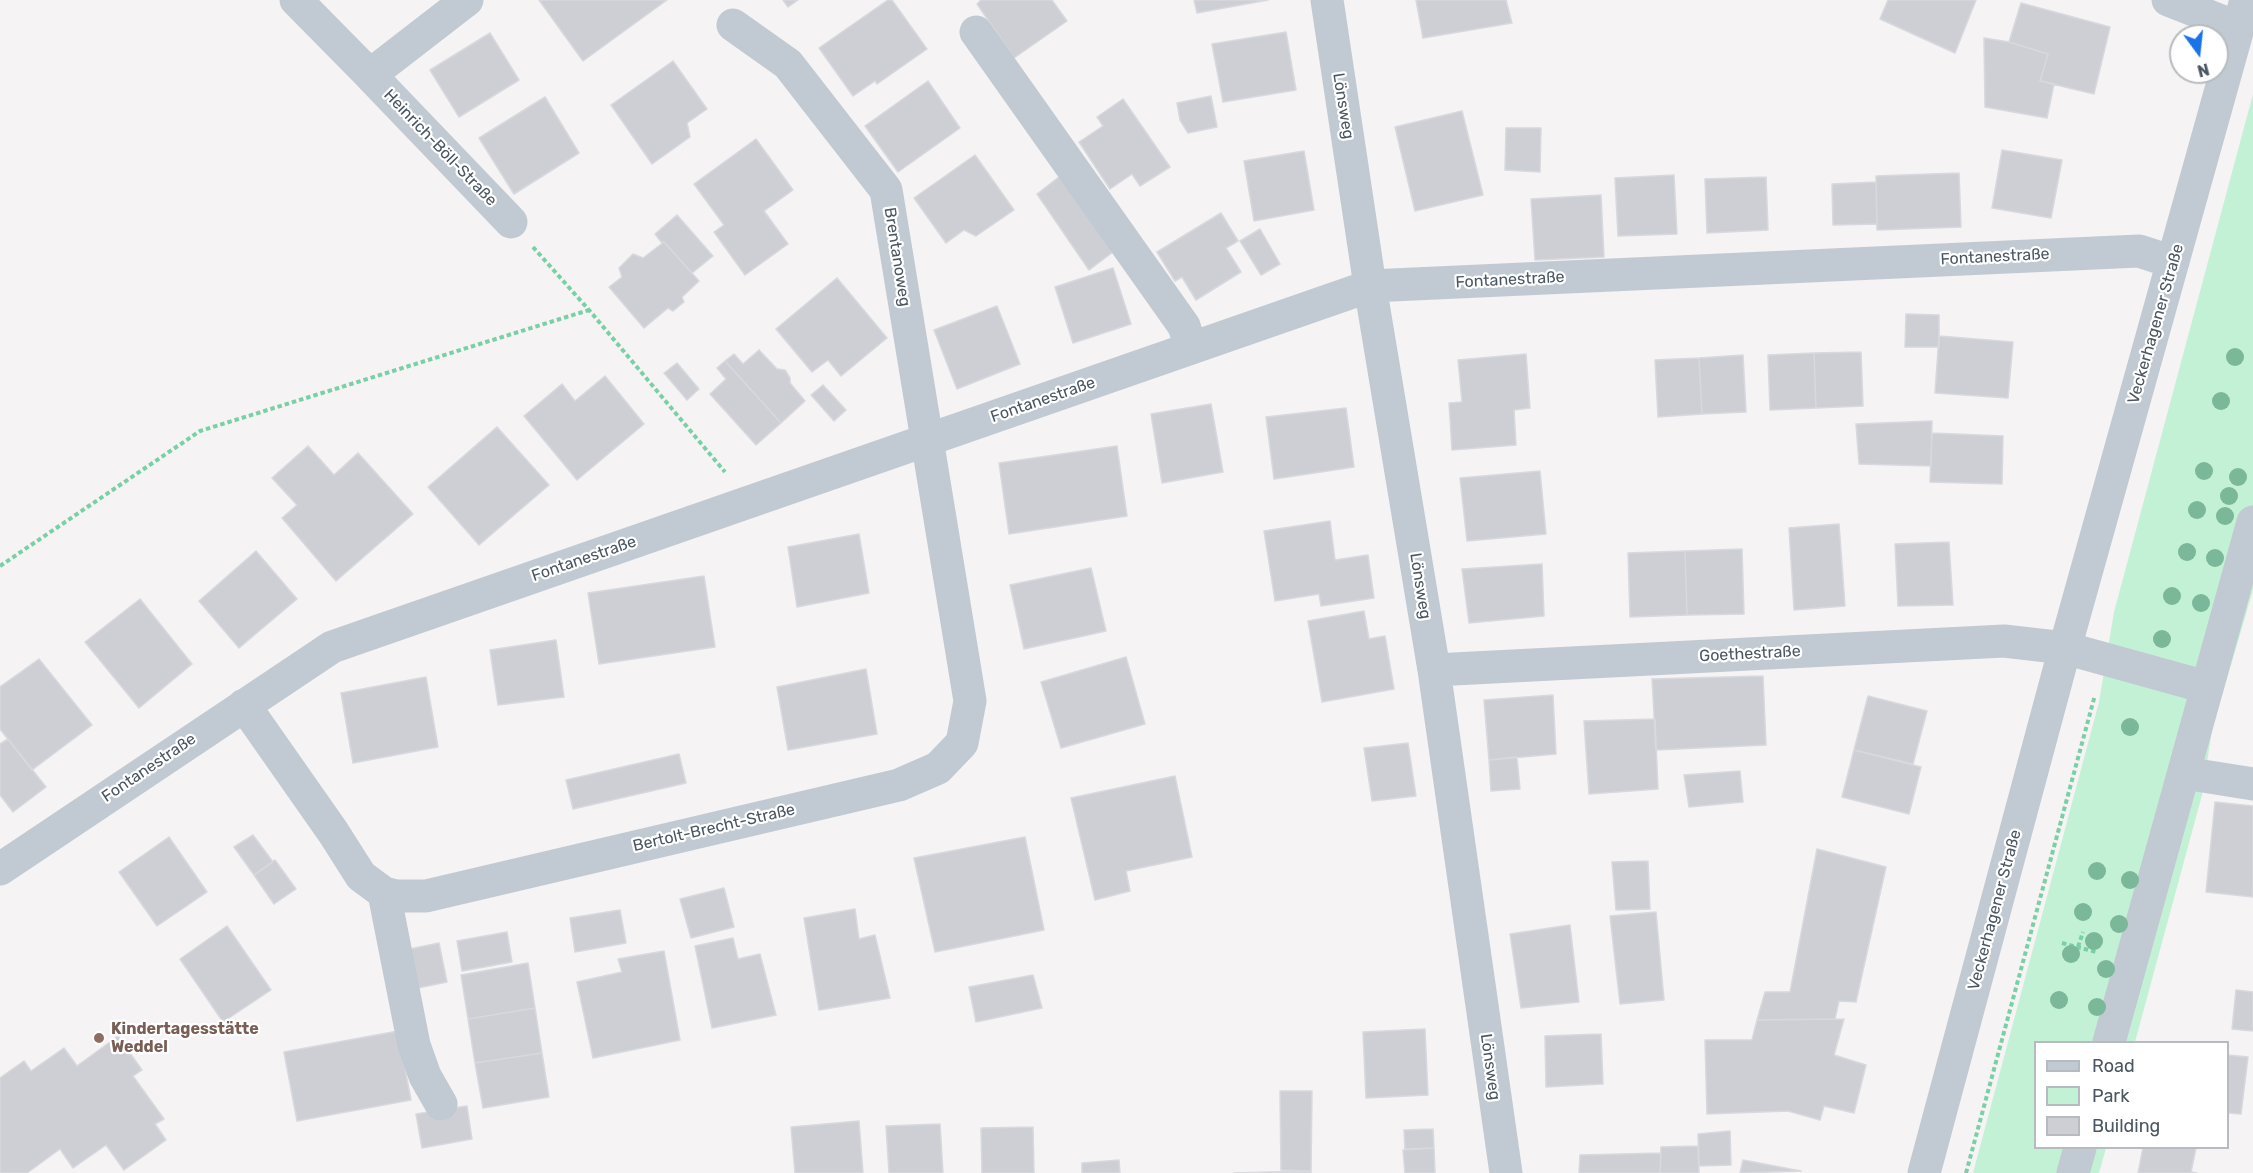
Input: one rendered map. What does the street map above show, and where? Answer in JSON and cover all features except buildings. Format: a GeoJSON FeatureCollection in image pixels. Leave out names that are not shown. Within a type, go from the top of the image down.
{"type":"FeatureCollection","features":[{"type":"Feature","properties":{"kind":"street","name":"Heinrich-Böll-Straße"},"geometry":{"type":"LineString","coordinates":[[296,0],[511,222]]}},
{"type":"Feature","properties":{"kind":"street","name":"Heinrich-Böll-Straße"},"geometry":{"type":"LineString","coordinates":[[370,75],[467,0]]}},
{"type":"Feature","properties":{"kind":"street","name":"Lönsweg"},"geometry":{"type":"LineString","coordinates":[[1327,0],[1370,286],[1434,670],[1506,1173]]}},
{"type":"Feature","properties":{"kind":"street"},"geometry":{"type":"LineString","coordinates":[[2168,0],[2242,14]]}},
{"type":"Feature","properties":{"kind":"street","name":"Veckerhagener Straße"},"geometry":{"type":"LineString","coordinates":[[1924,1173],[2065,648],[2242,14]]}},
{"type":"Feature","properties":{"kind":"street","name":"Brentanoweg"},"geometry":{"type":"LineString","coordinates":[[733,25],[788,64],[886,190],[926,441]]}},
{"type":"Feature","properties":{"kind":"street"},"geometry":{"type":"LineString","coordinates":[[976,32],[1185,326],[1191,348]]}},
{"type":"Feature","properties":{"kind":"street","name":"Fontanestraße"},"geometry":{"type":"LineString","coordinates":[[0,869],[332,647],[1370,286],[2139,251],[2173,262]]}},
{"type":"Feature","properties":{"kind":"street","name":"Bertolt-Brecht-Straße"},"geometry":{"type":"LineString","coordinates":[[384,893],[396,896],[426,896],[899,785],[938,768],[962,743],[970,701],[926,441]]}},
{"type":"Feature","properties":{"kind":"street"},"geometry":{"type":"LineString","coordinates":[[2109,1041],[2253,522]]}},
{"type":"Feature","properties":{"kind":"street","name":"Goethestraße"},"geometry":{"type":"LineString","coordinates":[[1434,670],[2004,641],[2065,648]]}},
{"type":"Feature","properties":{"kind":"street"},"geometry":{"type":"LineString","coordinates":[[2065,648],[2206,687]]}},
{"type":"Feature","properties":{"kind":"street"},"geometry":{"type":"LineString","coordinates":[[244,705],[361,876],[384,893],[414,1045],[425,1076],[441,1104]]}},
{"type":"Feature","properties":{"kind":"street"},"geometry":{"type":"LineString","coordinates":[[2184,773],[2253,784]]}},
{"type":"Feature","properties":{"kind":"street"},"geometry":{"type":"LineString","coordinates":[[2073,1173],[2080,1149]]}},
{"type":"Feature","properties":{"kind":"path"},"geometry":{"type":"LineString","coordinates":[[511,222],[589,310],[749,502]]}},
{"type":"Feature","properties":{"kind":"path"},"geometry":{"type":"LineString","coordinates":[[0,566],[200,431],[589,310]]}},
{"type":"Feature","properties":{"kind":"path"},"geometry":{"type":"LineString","coordinates":[[1966,1173],[2105,659]]}},
{"type":"Feature","properties":{"kind":"path"},"geometry":{"type":"LineString","coordinates":[[2078,947],[2083,932]]}},
{"type":"Feature","properties":{"kind":"green space"},"geometry":{"type":"Polygon","coordinates":[[[2253,94],[2253,590],[2212,730],[2202,795],[2135,1041],[2034,1041],[2034,1149],[2106,1149],[2099,1173],[1973,1173],[2099,702],[2114,612],[2253,94]]]}},
{"type":"Feature","properties":{"kind":"place","name":"Kindertagesstätte Weddel"},"geometry":{"type":"Point","coordinates":[99,1038]}}]}
